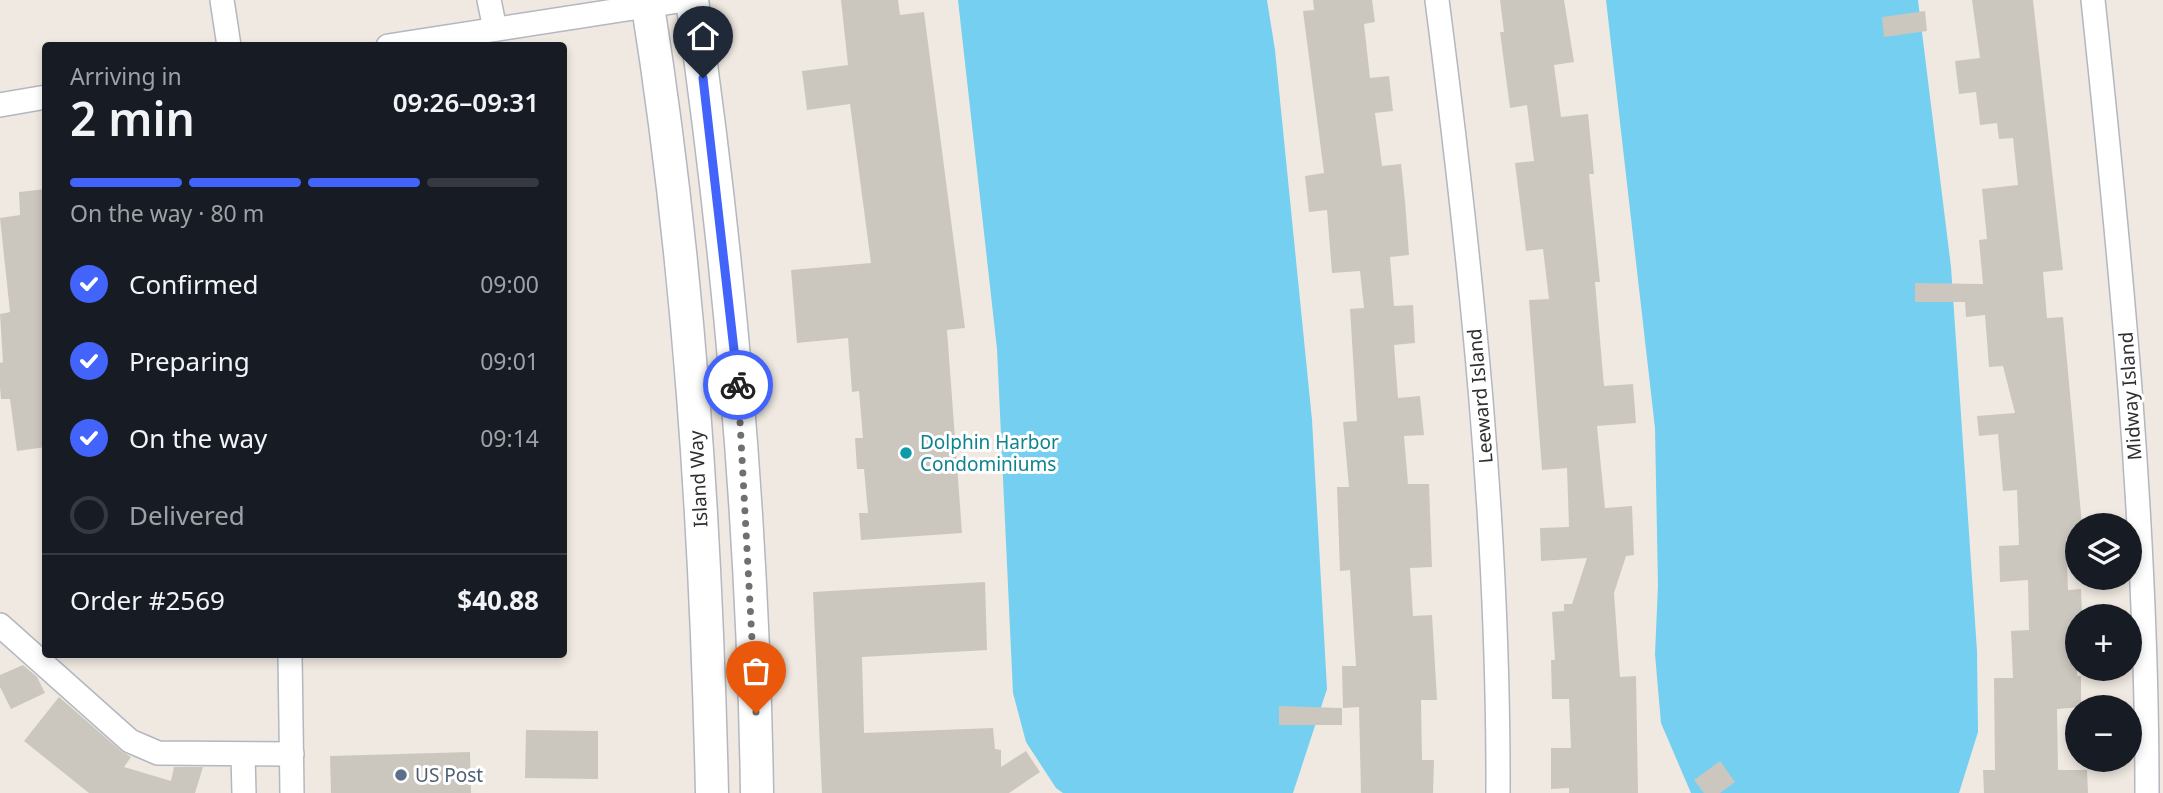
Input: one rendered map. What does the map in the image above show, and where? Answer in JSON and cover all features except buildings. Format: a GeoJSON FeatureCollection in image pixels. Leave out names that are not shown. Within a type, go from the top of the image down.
{"type":"FeatureCollection","features":[{"type":"Feature","properties":{"kind":"street"},"geometry":{"type":"LineString","coordinates":[[222,0],[228,42]]}},
{"type":"Feature","properties":{"kind":"street"},"geometry":{"type":"LineString","coordinates":[[489,0],[495,29]]}},
{"type":"Feature","properties":{"kind":"street"},"geometry":{"type":"LineString","coordinates":[[413,42],[647,3],[685,0]]}},
{"type":"Feature","properties":{"kind":"street"},"geometry":{"type":"LineString","coordinates":[[692,0],[732,317],[754,649],[757,793]]}},
{"type":"Feature","properties":{"kind":"street","name":"Leeward Island"},"geometry":{"type":"LineString","coordinates":[[1437,0],[1464,209],[1487,479],[1498,793]]}},
{"type":"Feature","properties":{"kind":"street","name":"Midway Island"},"geometry":{"type":"LineString","coordinates":[[2093,0],[2117,225],[2137,491],[2147,793]]}},
{"type":"Feature","properties":{"kind":"street","name":"Island Way"},"geometry":{"type":"LineString","coordinates":[[647,3],[686,315],[696,436],[712,793]]}},
{"type":"Feature","properties":{"kind":"street"},"geometry":{"type":"LineString","coordinates":[[0,105],[42,98]]}},
{"type":"Feature","properties":{"kind":"street"},"geometry":{"type":"LineString","coordinates":[[0,625],[130,741],[158,753],[292,754]]}},
{"type":"Feature","properties":{"kind":"street"},"geometry":{"type":"LineString","coordinates":[[290,658],[292,793]]}},
{"type":"Feature","properties":{"kind":"street"},"geometry":{"type":"LineString","coordinates":[[243,755],[244,793]]}},
{"type":"Feature","properties":{"kind":"water"},"geometry":{"type":"Polygon","coordinates":[[[958,0],[1267,0],[1275,50],[1312,420],[1327,689],[1293,793],[1063,793],[1056,788],[1026,742],[1013,693],[997,349],[958,0]]]}},
{"type":"Feature","properties":{"kind":"water"},"geometry":{"type":"Polygon","coordinates":[[[1606,0],[1918,0],[1951,267],[1977,651],[1978,732],[1959,793],[1691,793],[1661,723],[1655,654],[1658,586],[1655,428],[1606,0]]]}},
{"type":"Feature","properties":{"kind":"way so far"},"geometry":{"type":"LineString","coordinates":[[738,385],[756,713]]}},
{"type":"Feature","properties":{"kind":"place","name":"Dolphin Harbor Condominiums"},"geometry":{"type":"Point","coordinates":[906,453]}},
{"type":"Feature","properties":{"kind":"place","name":"US Post"},"geometry":{"type":"Point","coordinates":[401,775]}},
{"type":"Feature","properties":{"kind":"route"},"geometry":{"type":"LineString","coordinates":[[703,78],[732,313],[738,385]]}}]}
